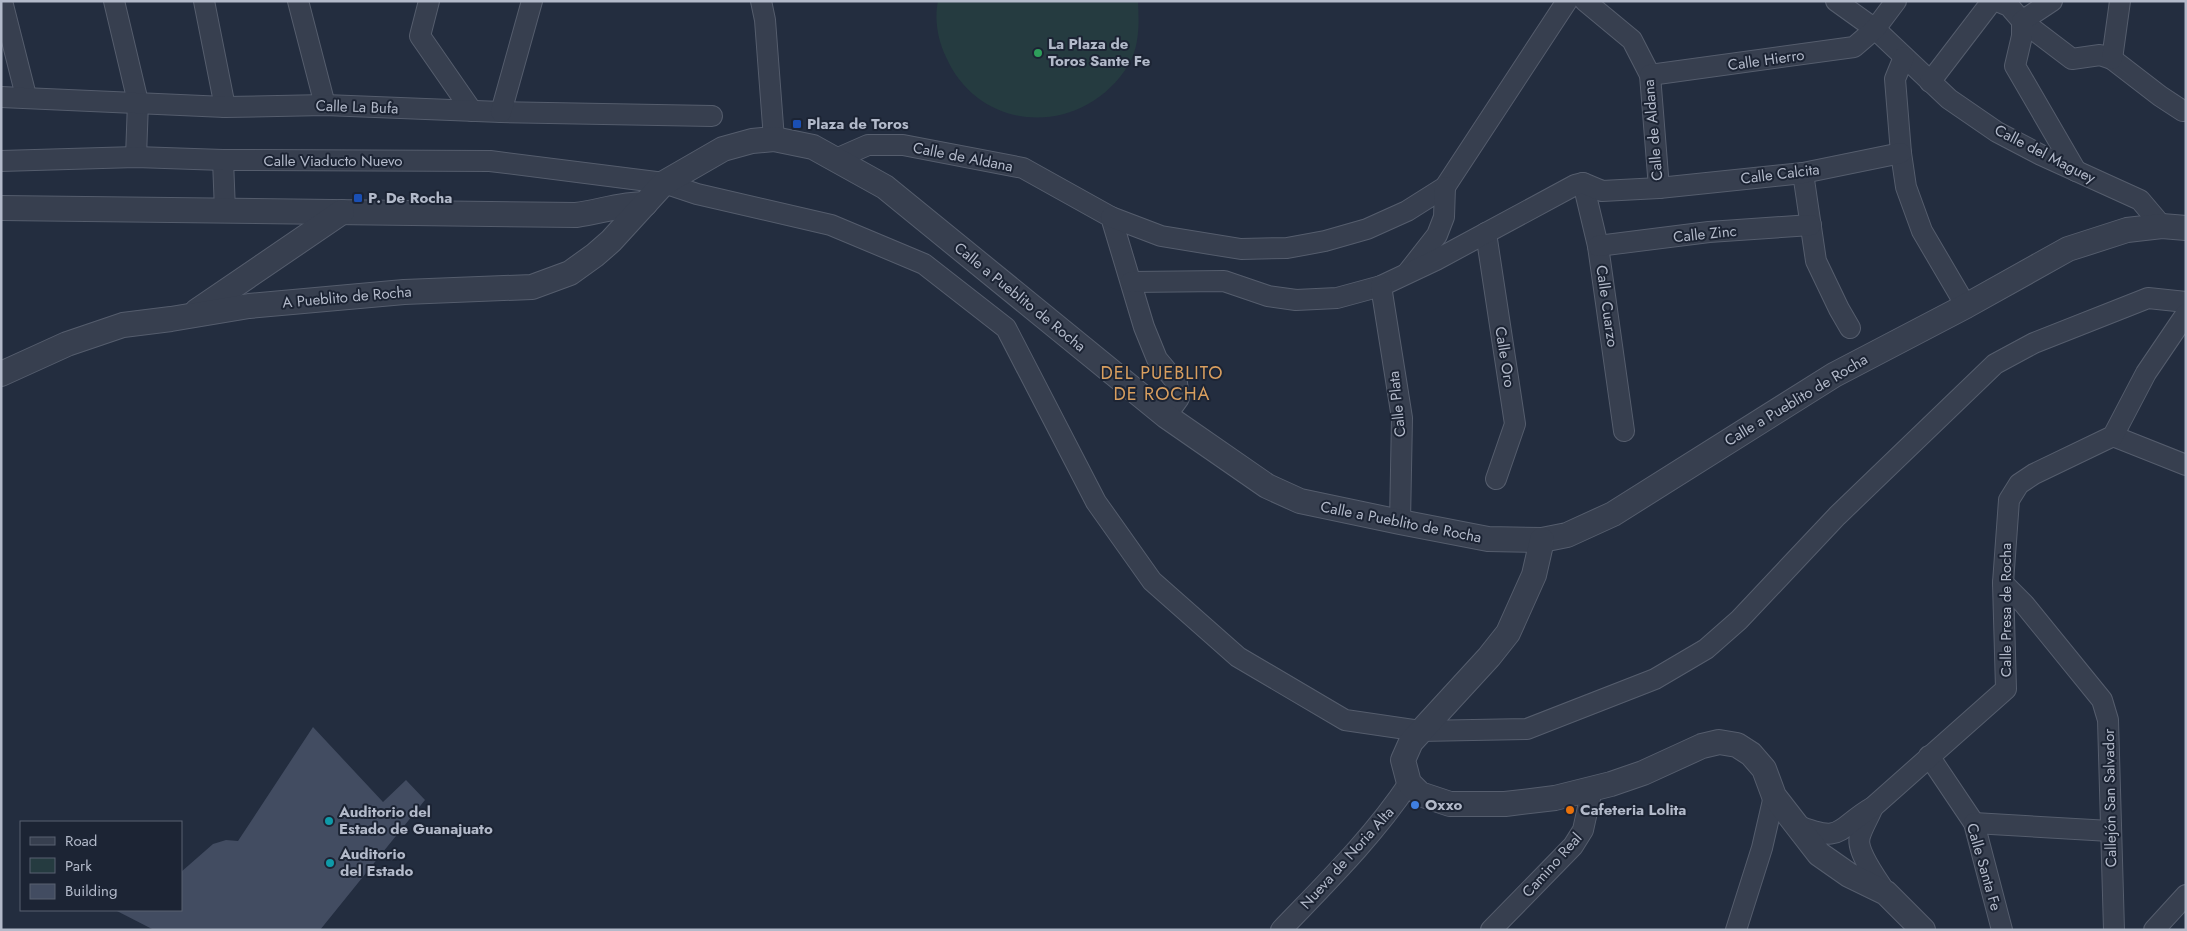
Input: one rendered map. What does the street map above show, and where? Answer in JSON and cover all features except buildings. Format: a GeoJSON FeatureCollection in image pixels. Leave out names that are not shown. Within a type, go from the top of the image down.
{"type":"FeatureCollection","features":[{"type":"Feature","properties":{"kind":"street"},"geometry":{"type":"LineString","coordinates":[[2,1],[26,96]]}},
{"type":"Feature","properties":{"kind":"street"},"geometry":{"type":"LineString","coordinates":[[114,1],[138,102],[136,157]]}},
{"type":"Feature","properties":{"kind":"street"},"geometry":{"type":"LineString","coordinates":[[204,1],[225,107]]}},
{"type":"Feature","properties":{"kind":"street"},"geometry":{"type":"LineString","coordinates":[[298,1],[326,105]]}},
{"type":"Feature","properties":{"kind":"street"},"geometry":{"type":"LineString","coordinates":[[429,1],[420,36],[472,111]]}},
{"type":"Feature","properties":{"kind":"street"},"geometry":{"type":"LineString","coordinates":[[501,112],[532,1]]}},
{"type":"Feature","properties":{"kind":"street"},"geometry":{"type":"LineString","coordinates":[[761,1],[766,20],[774,139]]}},
{"type":"Feature","properties":{"kind":"street","name":"Calle de Aldana"},"geometry":{"type":"LineString","coordinates":[[836,159],[868,145],[903,145],[1024,168],[1111,217],[1160,236],[1241,249],[1287,248],[1324,242],[1367,229],[1407,211],[1445,188],[1567,1]]}},
{"type":"Feature","properties":{"kind":"street","name":"Calle de Aldana"},"geometry":{"type":"LineString","coordinates":[[1583,183],[1602,192],[1659,188],[1650,75],[1632,40],[1586,1]]}},
{"type":"Feature","properties":{"kind":"street","name":"Calle del Maguey"},"geometry":{"type":"LineString","coordinates":[[1836,1],[1875,29],[1949,99],[1997,132],[2040,155],[2140,200],[2162,226]]}},
{"type":"Feature","properties":{"kind":"street","name":"Calle Hierro"},"geometry":{"type":"LineString","coordinates":[[1650,75],[1854,48],[1875,29],[1896,1]]}},
{"type":"Feature","properties":{"kind":"street"},"geometry":{"type":"LineString","coordinates":[[1930,82],[1992,1]]}},
{"type":"Feature","properties":{"kind":"street"},"geometry":{"type":"LineString","coordinates":[[1997,1],[2009,6],[2022,21],[2072,59],[2100,55],[2112,59],[2183,112]]}},
{"type":"Feature","properties":{"kind":"street"},"geometry":{"type":"LineString","coordinates":[[2022,21],[2052,1]]}},
{"type":"Feature","properties":{"kind":"street"},"geometry":{"type":"LineString","coordinates":[[2112,59],[2120,1]]}},
{"type":"Feature","properties":{"kind":"street"},"geometry":{"type":"LineString","coordinates":[[2022,21],[2022,36],[2015,66],[2076,172]]}},
{"type":"Feature","properties":{"kind":"street"},"geometry":{"type":"LineString","coordinates":[[1904,57],[1895,78],[1900,153],[1906,187],[1922,231],[1966,306]]}},
{"type":"Feature","properties":{"kind":"street","name":"Calle La Bufa"},"geometry":{"type":"LineString","coordinates":[[1,97],[26,96],[225,107],[326,105],[501,112],[712,116]]}},
{"type":"Feature","properties":{"kind":"street","name":"Calle a Pueblito de Rocha"},"geometry":{"type":"LineString","coordinates":[[664,182],[723,149],[752,141],[774,139],[813,146],[886,186],[1166,416],[1267,486],[1300,501],[1488,539],[1542,540],[1567,535],[1613,514],[1867,356],[1966,306],[2068,249],[2127,230],[2162,226],[2186,228]]}},
{"type":"Feature","properties":{"kind":"street","name":"Calle Calcita"},"geometry":{"type":"LineString","coordinates":[[1659,188],[1804,173],[1900,153]]}},
{"type":"Feature","properties":{"kind":"street","name":"Calle Viaducto Nuevo"},"geometry":{"type":"LineString","coordinates":[[1,161],[136,157],[223,160],[490,161],[664,182],[697,194],[832,225],[924,264],[1006,328],[1096,502],[1152,581],[1238,657],[1344,720],[1420,730],[1527,729],[1655,679],[1706,649],[1739,620],[1837,516],[1995,364],[2034,343],[2148,298],[2186,302]]}},
{"type":"Feature","properties":{"kind":"street"},"geometry":{"type":"LineString","coordinates":[[223,160],[225,211]]}},
{"type":"Feature","properties":{"kind":"street"},"geometry":{"type":"LineString","coordinates":[[1804,173],[1816,261],[1850,328]]}},
{"type":"Feature","properties":{"kind":"street","name":"A Pueblito de Rocha"},"geometry":{"type":"LineString","coordinates":[[1,374],[67,344],[123,325],[249,306],[404,292],[532,286],[570,273],[595,255],[664,182]]}},
{"type":"Feature","properties":{"kind":"street"},"geometry":{"type":"LineString","coordinates":[[1131,282],[1224,281],[1268,296],[1296,300],[1337,298],[1381,286],[1436,260],[1575,185],[1583,183]]}},
{"type":"Feature","properties":{"kind":"street","name":"Calle Cuarzo"},"geometry":{"type":"LineString","coordinates":[[1583,183],[1598,246],[1624,431]]}},
{"type":"Feature","properties":{"kind":"street"},"geometry":{"type":"LineString","coordinates":[[1407,273],[1437,235],[1444,217],[1445,188]]}},
{"type":"Feature","properties":{"kind":"street"},"geometry":{"type":"LineString","coordinates":[[1,208],[576,215],[601,212],[628,204],[645,204]]}},
{"type":"Feature","properties":{"kind":"street"},"geometry":{"type":"LineString","coordinates":[[190,316],[342,212]]}},
{"type":"Feature","properties":{"kind":"street"},"geometry":{"type":"LineString","coordinates":[[1111,217],[1144,327],[1157,359],[1177,384],[1179,398],[1166,416]]}},
{"type":"Feature","properties":{"kind":"street","name":"Calle Zinc"},"geometry":{"type":"LineString","coordinates":[[1598,246],[1708,232],[1811,225]]}},
{"type":"Feature","properties":{"kind":"street","name":"Calle Oro"},"geometry":{"type":"LineString","coordinates":[[1486,233],[1515,424],[1496,479]]}},
{"type":"Feature","properties":{"kind":"street","name":"Calle Plata"},"geometry":{"type":"LineString","coordinates":[[1381,286],[1402,418],[1400,522]]}},
{"type":"Feature","properties":{"kind":"street"},"geometry":{"type":"LineString","coordinates":[[2186,314],[2146,373],[2113,436],[2186,465]]}},
{"type":"Feature","properties":{"kind":"street","name":"Calle Presa de Rocha"},"geometry":{"type":"LineString","coordinates":[[1796,825],[1820,834],[1834,834],[1845,829],[1855,817],[1873,807],[2006,689],[2003,583],[2009,500],[2019,484],[2034,474],[2113,436]]}},
{"type":"Feature","properties":{"kind":"street"},"geometry":{"type":"LineString","coordinates":[[1542,540],[1534,574],[1508,633],[1489,657],[1411,742],[1403,760],[1408,783],[1420,794],[1450,804],[1506,804],[1555,798],[1592,789],[1643,773],[1684,753],[1719,742],[1737,745],[1751,754],[1764,769],[1774,796],[1819,854],[1850,875],[1886,893],[1923,930]]}},
{"type":"Feature","properties":{"kind":"street","name":"Callejón San Salvador"},"geometry":{"type":"LineString","coordinates":[[2003,583],[2024,604],[2102,700],[2108,720],[2114,930]]}},
{"type":"Feature","properties":{"kind":"street","name":"Calle Santa Fe"},"geometry":{"type":"LineString","coordinates":[[1929,756],[1974,823],[2002,930]]}},
{"type":"Feature","properties":{"kind":"street","name":"Nueva de Noria Alta"},"geometry":{"type":"LineString","coordinates":[[1281,930],[1342,866],[1388,813],[1408,783]]}},
{"type":"Feature","properties":{"kind":"street","name":"Camino Real"},"geometry":{"type":"LineString","coordinates":[[1491,930],[1573,846],[1583,830],[1592,789]]}},
{"type":"Feature","properties":{"kind":"street"},"geometry":{"type":"LineString","coordinates":[[1736,930],[1762,848],[1774,796]]}},
{"type":"Feature","properties":{"kind":"street","name":"Calle Presa de Rocha"},"geometry":{"type":"LineString","coordinates":[[1873,807],[1859,838],[1866,862],[1886,893]]}},
{"type":"Feature","properties":{"kind":"street"},"geometry":{"type":"LineString","coordinates":[[1974,823],[2110,831]]}},
{"type":"Feature","properties":{"kind":"street"},"geometry":{"type":"LineString","coordinates":[[2154,930],[2186,895]]}},
{"type":"Feature","properties":{"kind":"green space","name":"La Plaza de Toros Sante Fe"},"geometry":{"type":"Polygon","coordinates":[[[938,1],[1138,1],[1137,41],[1129,64],[1110,88],[1087,105],[1061,115],[1034,117],[1008,113],[983,102],[962,83],[946,57],[941,44],[937,23],[938,1]]]}},
{"type":"Feature","properties":{"kind":"place","name":"La Plaza de Toros Sante Fe"},"geometry":{"type":"Point","coordinates":[1038,53]}},
{"type":"Feature","properties":{"kind":"place","name":"Plaza de Toros"},"geometry":{"type":"Point","coordinates":[797,124]}},
{"type":"Feature","properties":{"kind":"place","name":"P. De Rocha"},"geometry":{"type":"Point","coordinates":[358,198]}},
{"type":"Feature","properties":{"kind":"place","name":"Oxxo"},"geometry":{"type":"Point","coordinates":[1415,805]}},
{"type":"Feature","properties":{"kind":"place","name":"Cafeteria Lolita"},"geometry":{"type":"Point","coordinates":[1570,810]}},
{"type":"Feature","properties":{"kind":"place","name":"Auditorio del Estado de Guanajuato"},"geometry":{"type":"Point","coordinates":[329,821]}},
{"type":"Feature","properties":{"kind":"place","name":"Auditorio del Estado"},"geometry":{"type":"Point","coordinates":[330,863]}},
{"type":"Feature","properties":{"kind":"district","name":"DEL PUEBLITO DE ROCHA"},"geometry":{"type":"Point","coordinates":[1162,383]}}]}
